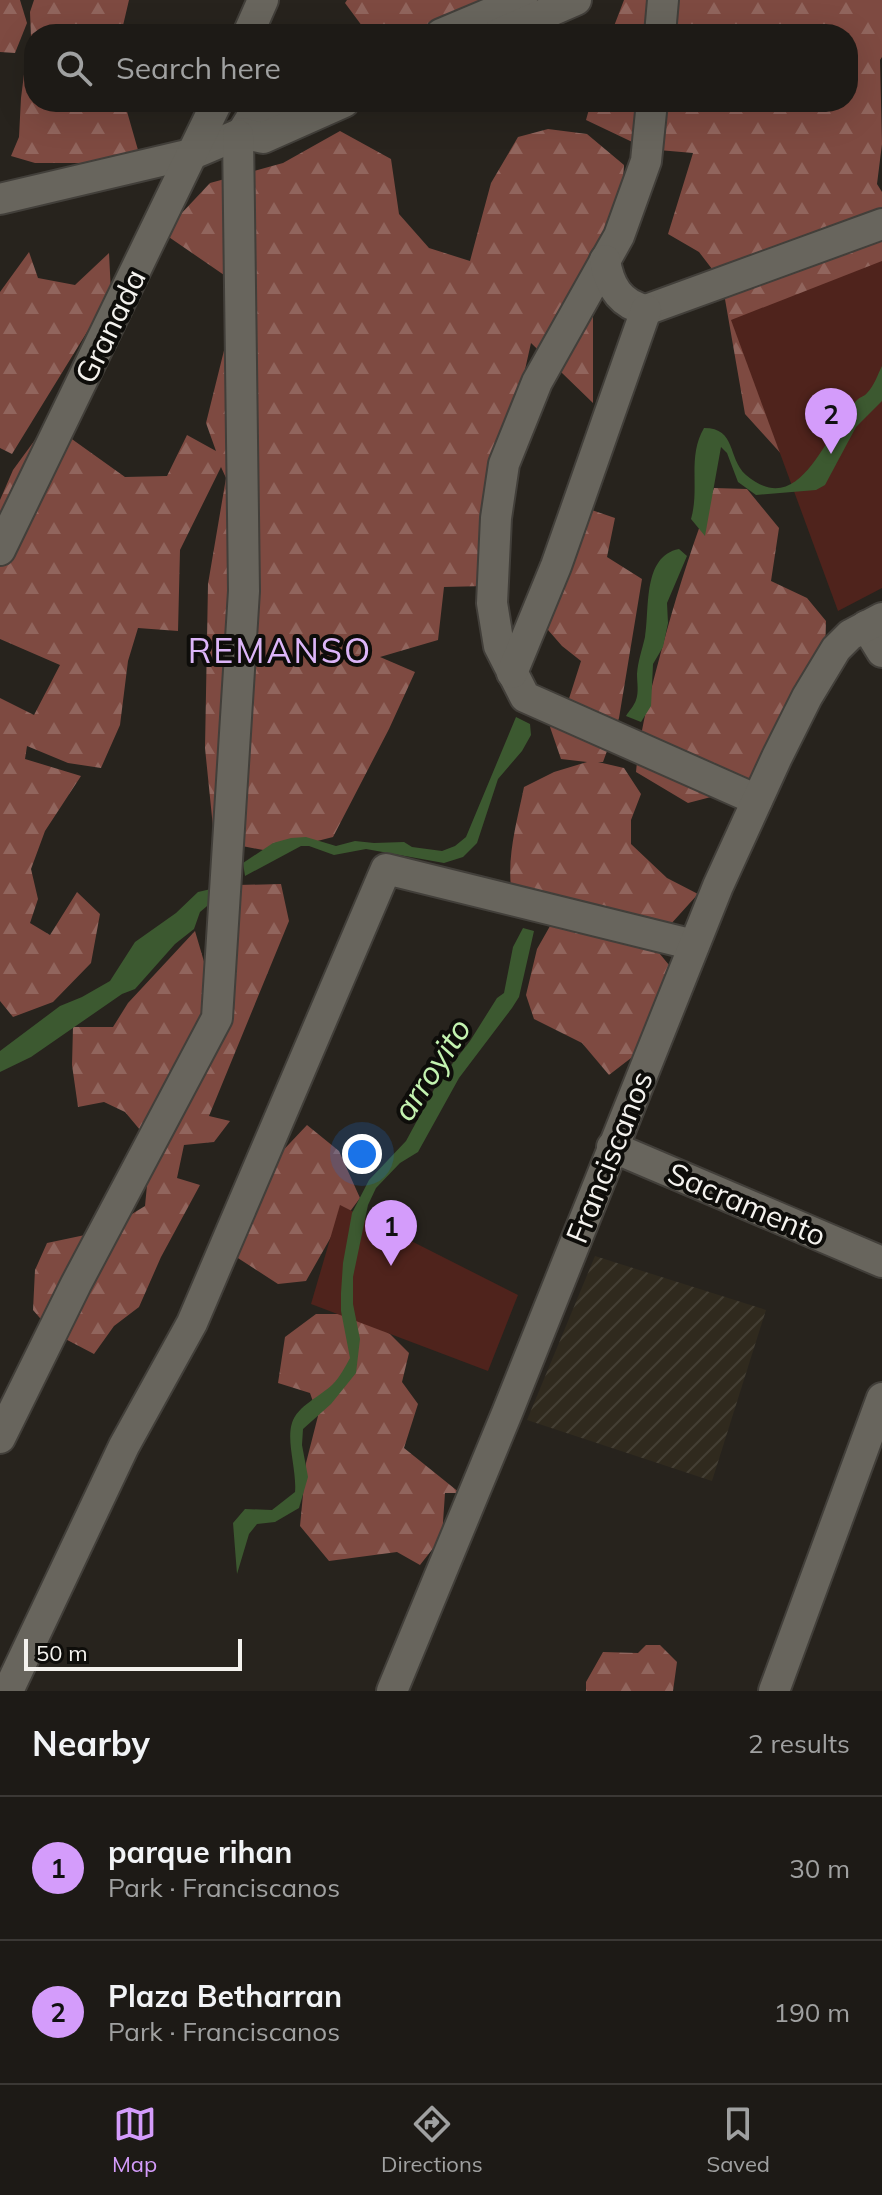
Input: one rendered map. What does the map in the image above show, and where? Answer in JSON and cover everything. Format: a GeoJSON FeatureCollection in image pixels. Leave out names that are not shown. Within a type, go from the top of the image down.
{"type":"FeatureCollection","features":[{"type":"Feature","properties":{"kind":"street"},"geometry":{"type":"LineString","coordinates":[[252,24],[263,0]]}},
{"type":"Feature","properties":{"kind":"street"},"geometry":{"type":"LineString","coordinates":[[465,24],[522,0]]}},
{"type":"Feature","properties":{"kind":"street"},"geometry":{"type":"LineString","coordinates":[[521,24],[576,0]]}},
{"type":"Feature","properties":{"kind":"street"},"geometry":{"type":"LineString","coordinates":[[661,24],[663,0]]}},
{"type":"Feature","properties":{"kind":"street","name":"Granada"},"geometry":{"type":"LineString","coordinates":[[0,550],[213,112]]}},
{"type":"Feature","properties":{"kind":"street"},"geometry":{"type":"LineString","coordinates":[[0,1438],[76,1284],[217,1018],[244,591],[240,134],[255,112]]}},
{"type":"Feature","properties":{"kind":"street"},"geometry":{"type":"LineString","coordinates":[[0,199],[195,153],[240,134],[263,138],[322,112]]}},
{"type":"Feature","properties":{"kind":"street"},"geometry":{"type":"LineString","coordinates":[[651,112],[646,161],[619,236],[537,382],[504,464],[496,518],[492,603],[499,646],[525,697],[757,800]]}},
{"type":"Feature","properties":{"kind":"street"},"geometry":{"type":"LineString","coordinates":[[605,260],[612,289],[633,307],[646,310],[882,224]]}},
{"type":"Feature","properties":{"kind":"street"},"geometry":{"type":"LineString","coordinates":[[512,673],[556,566],[646,310]]}},
{"type":"Feature","properties":{"kind":"street"},"geometry":{"type":"LineString","coordinates":[[866,626],[882,652]]}},
{"type":"Feature","properties":{"kind":"street","name":"Franciscanos"},"geometry":{"type":"LineString","coordinates":[[392,1691],[694,945],[757,800],[807,697],[836,649],[866,626]]}},
{"type":"Feature","properties":{"kind":"street"},"geometry":{"type":"LineString","coordinates":[[8,1691],[124,1446],[192,1323],[386,869],[694,945]]}},
{"type":"Feature","properties":{"kind":"street","name":"Sacramento"},"geometry":{"type":"LineString","coordinates":[[612,1147],[882,1262]]}},
{"type":"Feature","properties":{"kind":"street"},"geometry":{"type":"LineString","coordinates":[[774,1691],[882,1398]]}},
{"type":"Feature","properties":{"kind":"shaded area"},"geometry":{"type":"Polygon","coordinates":[[[882,261],[882,588],[838,611],[731,320],[882,261]]]}},
{"type":"Feature","properties":{"kind":"shaded area"},"geometry":{"type":"Polygon","coordinates":[[[882,366],[882,401],[856,427],[825,485],[816,490],[756,495],[738,482],[727,453],[721,447],[705,536],[691,519],[696,450],[704,428],[714,429],[727,438],[746,475],[763,486],[777,488],[790,484],[812,464],[852,406],[874,383],[882,366]]]}},
{"type":"Feature","properties":{"kind":"shaded area"},"geometry":{"type":"Polygon","coordinates":[[[679,549],[687,556],[667,603],[668,623],[663,647],[653,664],[651,706],[641,722],[626,716],[637,697],[650,586],[659,562],[679,549]]]}},
{"type":"Feature","properties":{"kind":"shaded area"},"geometry":{"type":"Polygon","coordinates":[[[516,717],[530,724],[531,735],[522,751],[498,779],[477,843],[463,857],[444,863],[366,849],[334,855],[301,846],[245,876],[243,863],[273,843],[291,838],[306,837],[336,846],[355,841],[404,842],[412,847],[442,851],[455,846],[466,837],[516,717]]]}},
{"type":"Feature","properties":{"kind":"shaded area"},"geometry":{"type":"Polygon","coordinates":[[[211,889],[213,901],[200,912],[194,929],[175,944],[135,989],[122,994],[31,1057],[0,1072],[0,1051],[60,1006],[110,981],[135,942],[176,913],[198,892],[211,889]]]}},
{"type":"Feature","properties":{"kind":"shaded area"},"geometry":{"type":"Polygon","coordinates":[[[523,928],[534,931],[519,997],[459,1078],[418,1152],[400,1163],[376,1188],[368,1205],[353,1277],[353,1304],[360,1339],[356,1373],[331,1404],[303,1429],[302,1445],[308,1477],[299,1508],[275,1522],[257,1524],[249,1534],[237,1574],[233,1523],[245,1509],[272,1510],[295,1492],[290,1438],[292,1423],[304,1406],[336,1381],[350,1358],[341,1311],[341,1293],[352,1213],[369,1180],[406,1141],[438,1082],[470,1041],[497,998],[504,993],[513,947],[523,928]]]}},
{"type":"Feature","properties":{"kind":"shaded area"},"geometry":{"type":"Polygon","coordinates":[[[340,1205],[518,1295],[488,1371],[311,1304],[340,1205]]]}},
{"type":"Feature","properties":{"kind":"shaded area"},"geometry":{"type":"Polygon","coordinates":[[[595,1256],[766,1310],[712,1481],[527,1420],[595,1256]]]}},
{"type":"Feature","properties":{"kind":"green space"},"geometry":{"type":"Polygon","coordinates":[[[0,0],[20,0],[27,23],[24,24],[15,53],[0,52],[0,0]]]}},
{"type":"Feature","properties":{"kind":"green space"},"geometry":{"type":"Polygon","coordinates":[[[34,0],[129,0],[123,24],[30,24],[34,0]]]}},
{"type":"Feature","properties":{"kind":"green space"},"geometry":{"type":"Polygon","coordinates":[[[347,0],[491,0],[443,24],[361,24],[345,3],[347,0]]]}},
{"type":"Feature","properties":{"kind":"green space"},"geometry":{"type":"Polygon","coordinates":[[[624,0],[882,0],[882,144],[877,184],[882,192],[882,331],[803,478],[745,414],[722,282],[699,252],[668,234],[693,153],[647,149],[586,120],[588,112],[858,112],[858,24],[615,24],[624,0]]]}},
{"type":"Feature","properties":{"kind":"green space"},"geometry":{"type":"Polygon","coordinates":[[[24,74],[24,112],[127,112],[138,150],[106,166],[92,163],[35,163],[11,156],[19,137],[24,74]]]}},
{"type":"Feature","properties":{"kind":"green space"},"geometry":{"type":"Polygon","coordinates":[[[548,129],[587,134],[624,165],[619,236],[593,294],[593,403],[531,343],[515,414],[484,490],[485,586],[444,587],[438,640],[380,657],[415,672],[333,837],[274,852],[242,846],[213,827],[205,748],[208,584],[226,478],[221,467],[180,550],[178,631],[138,628],[128,661],[120,725],[101,768],[68,763],[27,746],[25,759],[81,776],[45,831],[31,869],[38,899],[30,923],[50,935],[77,892],[100,914],[91,963],[53,1002],[13,1017],[0,1001],[0,698],[34,715],[60,665],[0,639],[0,500],[13,470],[48,422],[125,477],[167,476],[187,435],[216,451],[206,423],[240,286],[163,233],[210,183],[283,163],[340,131],[391,159],[399,214],[429,248],[470,261],[491,183],[518,137],[548,129]]]}},
{"type":"Feature","properties":{"kind":"green space"},"geometry":{"type":"Polygon","coordinates":[[[29,252],[38,278],[75,285],[109,253],[111,293],[12,454],[0,448],[0,292],[29,252]]]}},
{"type":"Feature","properties":{"kind":"green space"},"geometry":{"type":"Polygon","coordinates":[[[714,488],[747,489],[779,528],[771,581],[807,598],[826,621],[825,655],[753,786],[688,803],[636,772],[646,712],[667,631],[714,488]]]}},
{"type":"Feature","properties":{"kind":"green space"},"geometry":{"type":"Polygon","coordinates":[[[583,507],[615,518],[607,557],[642,579],[619,718],[603,762],[598,762],[624,768],[641,794],[631,820],[631,844],[667,878],[698,894],[670,925],[513,900],[511,858],[524,787],[554,772],[587,762],[561,759],[550,727],[566,708],[581,661],[562,646],[535,615],[538,570],[563,522],[583,507]]]}},
{"type":"Feature","properties":{"kind":"green space"},"geometry":{"type":"Polygon","coordinates":[[[281,884],[289,921],[209,1116],[230,1121],[214,1142],[184,1145],[177,1178],[200,1185],[161,1257],[139,1307],[114,1326],[94,1354],[52,1332],[33,1310],[35,1270],[47,1243],[104,1231],[145,1206],[151,1143],[125,1112],[104,1102],[78,1107],[72,1065],[73,1027],[113,1027],[128,1003],[195,931],[205,965],[200,1029],[238,885],[281,884]]]}},
{"type":"Feature","properties":{"kind":"green space"},"geometry":{"type":"Polygon","coordinates":[[[554,919],[641,931],[669,965],[644,1048],[609,1075],[582,1043],[534,1019],[526,995],[537,949],[554,919]]]}},
{"type":"Feature","properties":{"kind":"green space"},"geometry":{"type":"Polygon","coordinates":[[[307,1125],[339,1151],[360,1198],[331,1237],[306,1281],[278,1284],[224,1249],[273,1161],[307,1125]]]}},
{"type":"Feature","properties":{"kind":"green space"},"geometry":{"type":"Polygon","coordinates":[[[316,1314],[357,1314],[390,1334],[409,1353],[402,1382],[418,1404],[404,1448],[460,1493],[445,1493],[442,1537],[420,1565],[397,1552],[329,1561],[300,1526],[306,1463],[318,1416],[310,1393],[278,1383],[285,1337],[316,1314]]]}},
{"type":"Feature","properties":{"kind":"green space"},"geometry":{"type":"Polygon","coordinates":[[[646,1645],[660,1645],[677,1662],[673,1691],[586,1691],[586,1682],[603,1652],[638,1653],[646,1645]]]}},
{"type":"Feature","properties":{"kind":"place","name":"Plaza Betharran"},"geometry":{"type":"Point","coordinates":[831,454]}},
{"type":"Feature","properties":{"kind":"place","name":"parque rihan"},"geometry":{"type":"Point","coordinates":[391,1266]}},
{"type":"Feature","properties":{"kind":"district","name":"REMANSO"},"geometry":{"type":"Point","coordinates":[280,650]}},
{"type":"Feature","properties":{"kind":"water label","name":"arroyito"},"geometry":{"type":"Point","coordinates":[431,1069]}}]}
